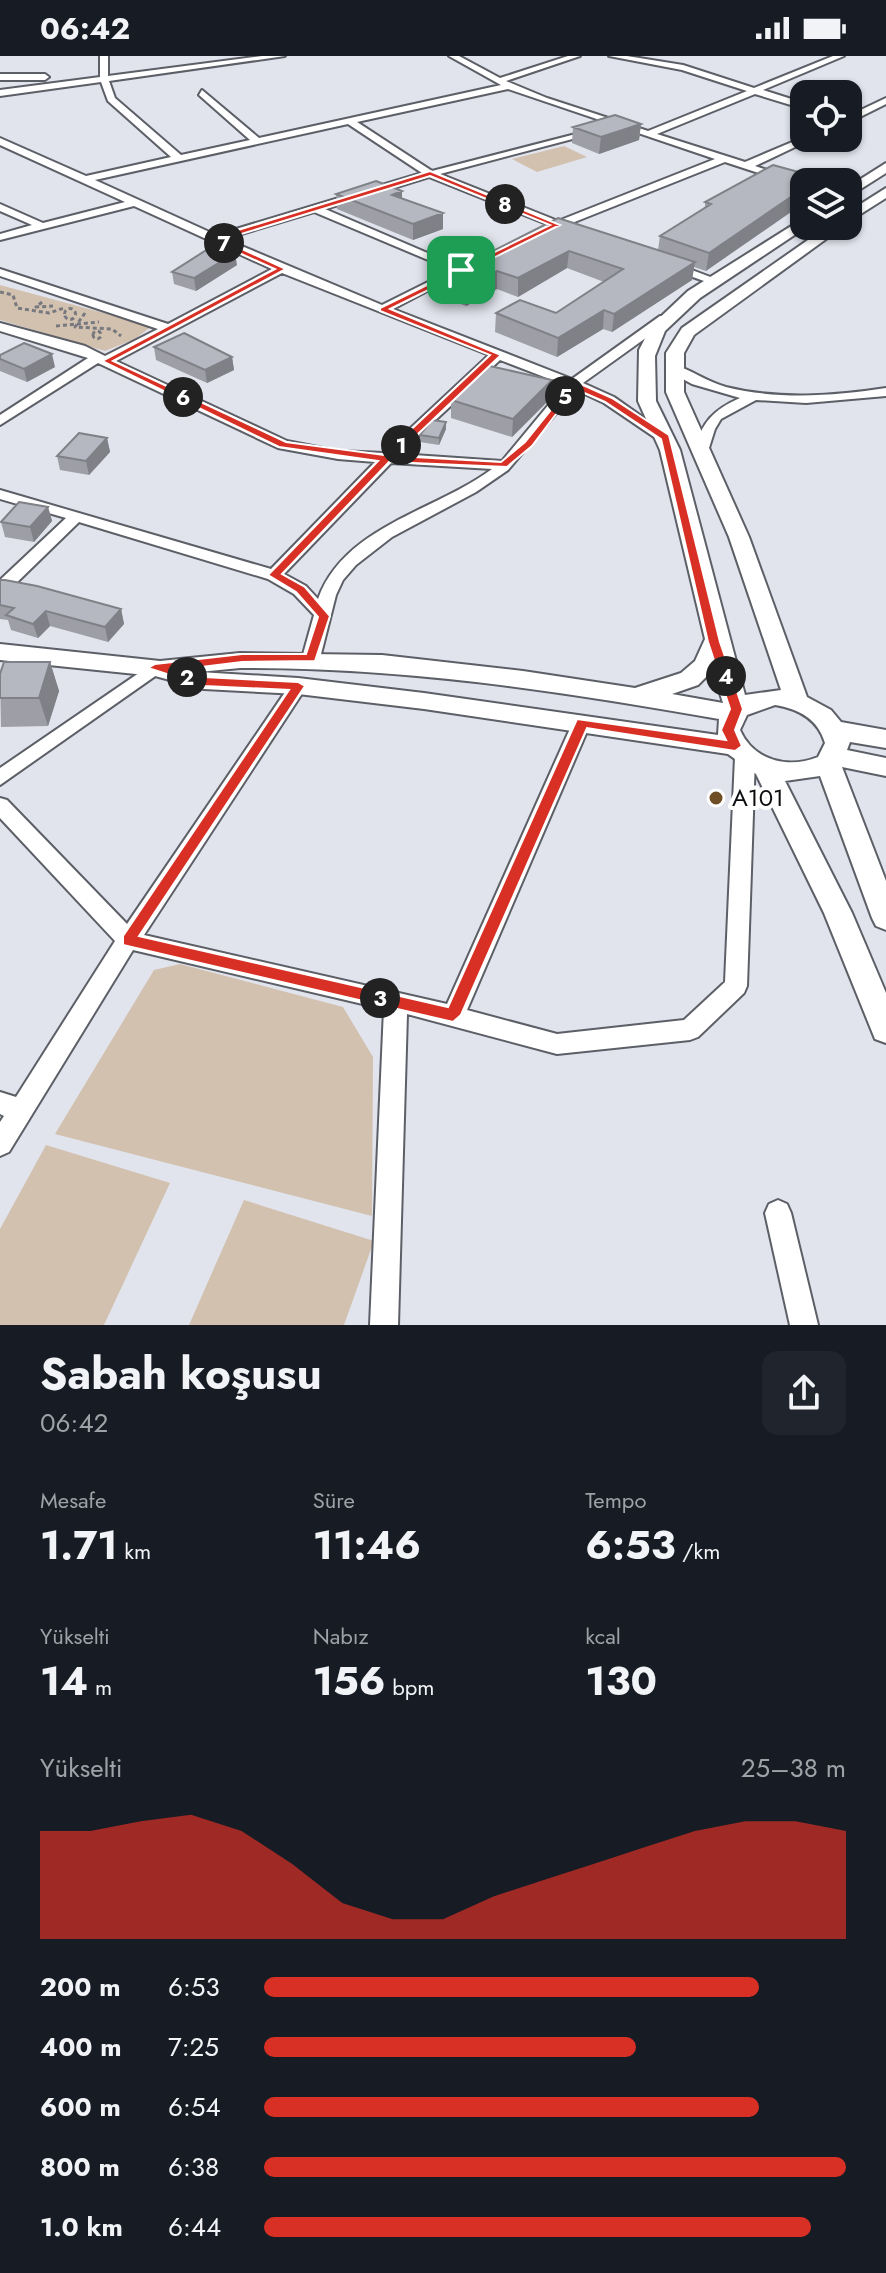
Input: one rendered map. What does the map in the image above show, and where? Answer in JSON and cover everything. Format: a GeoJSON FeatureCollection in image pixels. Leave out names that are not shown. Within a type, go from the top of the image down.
{"type":"FeatureCollection","features":[{"type":"Feature","properties":{"kind":"main road"},"geometry":{"type":"LineString","coordinates":[[862,183],[886,167]]}},
{"type":"Feature","properties":{"kind":"main road"},"geometry":{"type":"LineString","coordinates":[[862,208],[886,192]]}},
{"type":"Feature","properties":{"kind":"main road"},"geometry":{"type":"LineString","coordinates":[[790,231],[664,319],[649,344],[645,396],[665,438],[714,642],[735,711],[728,730],[748,757],[838,913],[886,1029]]}},
{"type":"Feature","properties":{"kind":"main road"},"geometry":{"type":"LineString","coordinates":[[797,702],[739,537],[675,392],[675,353],[688,332],[817,240]]}},
{"type":"Feature","properties":{"kind":"main road"},"geometry":{"type":"LineString","coordinates":[[618,694],[688,681],[710,663],[714,642]]}},
{"type":"Feature","properties":{"kind":"main road"},"geometry":{"type":"LineString","coordinates":[[0,652],[155,668],[204,681],[298,686],[582,722],[748,757],[802,773],[830,759],[886,767]]}},
{"type":"Feature","properties":{"kind":"main road"},"geometry":{"type":"LineString","coordinates":[[155,668],[242,658],[311,658],[403,664],[735,711],[762,698],[797,702],[818,712],[834,730],[838,743],[830,759],[886,918]]}},
{"type":"Feature","properties":{"kind":"main road"},"geometry":{"type":"LineString","coordinates":[[834,730],[886,739]]}},
{"type":"Feature","properties":{"kind":"street"},"geometry":{"type":"LineString","coordinates":[[104,56],[104,79],[111,99],[179,159]]}},
{"type":"Feature","properties":{"kind":"street"},"geometry":{"type":"LineString","coordinates":[[0,93],[281,56]]}},
{"type":"Feature","properties":{"kind":"street"},"geometry":{"type":"LineString","coordinates":[[453,56],[509,86],[790,181]]}},
{"type":"Feature","properties":{"kind":"street"},"geometry":{"type":"LineString","coordinates":[[498,81],[576,56]]}},
{"type":"Feature","properties":{"kind":"street"},"geometry":{"type":"LineString","coordinates":[[613,56],[664,64],[790,101]]}},
{"type":"Feature","properties":{"kind":"street"},"geometry":{"type":"LineString","coordinates":[[664,64],[684,56]]}},
{"type":"Feature","properties":{"kind":"street"},"geometry":{"type":"LineString","coordinates":[[648,134],[840,56]]}},
{"type":"Feature","properties":{"kind":"street"},"geometry":{"type":"LineString","coordinates":[[0,77],[46,77]]}},
{"type":"Feature","properties":{"kind":"street"},"geometry":{"type":"LineString","coordinates":[[82,180],[509,86]]}},
{"type":"Feature","properties":{"kind":"street"},"geometry":{"type":"LineString","coordinates":[[202,93],[257,141]]}},
{"type":"Feature","properties":{"kind":"street"},"geometry":{"type":"LineString","coordinates":[[862,113],[886,101]]}},
{"type":"Feature","properties":{"kind":"street"},"geometry":{"type":"LineString","coordinates":[[349,121],[430,174],[585,235]]}},
{"type":"Feature","properties":{"kind":"street"},"geometry":{"type":"LineString","coordinates":[[215,239],[430,174],[618,124]]}},
{"type":"Feature","properties":{"kind":"street"},"geometry":{"type":"LineString","coordinates":[[0,141],[281,269],[574,384],[609,400],[665,438]]}},
{"type":"Feature","properties":{"kind":"street"},"geometry":{"type":"LineString","coordinates":[[743,167],[790,146]]}},
{"type":"Feature","properties":{"kind":"street"},"geometry":{"type":"LineString","coordinates":[[0,150],[13,147]]}},
{"type":"Feature","properties":{"kind":"street"},"geometry":{"type":"LineString","coordinates":[[543,232],[722,160]]}},
{"type":"Feature","properties":{"kind":"street"},"geometry":{"type":"LineString","coordinates":[[0,237],[132,203]]}},
{"type":"Feature","properties":{"kind":"street"},"geometry":{"type":"LineString","coordinates":[[0,207],[40,225]]}},
{"type":"Feature","properties":{"kind":"street"},"geometry":{"type":"LineString","coordinates":[[315,209],[461,270]]}},
{"type":"Feature","properties":{"kind":"street"},"geometry":{"type":"LineString","coordinates":[[657,261],[715,281]]}},
{"type":"Feature","properties":{"kind":"street"},"geometry":{"type":"LineString","coordinates":[[383,309],[475,263]]}},
{"type":"Feature","properties":{"kind":"street"},"geometry":{"type":"LineString","coordinates":[[0,421],[102,359],[169,328],[281,269]]}},
{"type":"Feature","properties":{"kind":"street"},"geometry":{"type":"LineString","coordinates":[[0,272],[169,328]]}},
{"type":"Feature","properties":{"kind":"street"},"geometry":{"type":"LineString","coordinates":[[311,658],[324,616],[325,597],[338,575],[374,543],[489,478],[529,444],[574,384],[664,319]]}},
{"type":"Feature","properties":{"kind":"street"},"geometry":{"type":"LineString","coordinates":[[4,331],[102,359],[283,445],[309,452],[504,465]]}},
{"type":"Feature","properties":{"kind":"street"},"geometry":{"type":"LineString","coordinates":[[274,575],[386,459],[497,355]]}},
{"type":"Feature","properties":{"kind":"street"},"geometry":{"type":"LineString","coordinates":[[675,369],[706,387],[754,397],[886,392]]}},
{"type":"Feature","properties":{"kind":"street"},"geometry":{"type":"LineString","coordinates":[[701,451],[708,425],[714,416],[754,397]]}},
{"type":"Feature","properties":{"kind":"street"},"geometry":{"type":"LineString","coordinates":[[0,494],[274,575],[300,590],[324,616]]}},
{"type":"Feature","properties":{"kind":"street"},"geometry":{"type":"LineString","coordinates":[[0,589],[78,515]]}},
{"type":"Feature","properties":{"kind":"street"},"geometry":{"type":"LineString","coordinates":[[0,778],[155,668]]}},
{"type":"Feature","properties":{"kind":"street"},"geometry":{"type":"LineString","coordinates":[[0,1144],[11,1107],[128,940],[298,686]]}},
{"type":"Feature","properties":{"kind":"street"},"geometry":{"type":"LineString","coordinates":[[453,1015],[582,722]]}},
{"type":"Feature","properties":{"kind":"street"},"geometry":{"type":"LineString","coordinates":[[0,805],[128,940],[453,1015],[557,1044],[690,1030],[736,986],[742,896],[740,821],[748,757]]}},
{"type":"Feature","properties":{"kind":"street"},"geometry":{"type":"LineString","coordinates":[[384,1325],[396,1002]]}},
{"type":"Feature","properties":{"kind":"street"},"geometry":{"type":"LineString","coordinates":[[778,1213],[804,1325]]}},
{"type":"Feature","properties":{"kind":"path"},"geometry":{"type":"LineString","coordinates":[[0,289],[14,290]]}},
{"type":"Feature","properties":{"kind":"path"},"geometry":{"type":"LineString","coordinates":[[0,289],[13,295],[16,307],[33,312],[80,308],[85,315],[74,324]]}},
{"type":"Feature","properties":{"kind":"path"},"geometry":{"type":"LineString","coordinates":[[41,296],[54,299]]}},
{"type":"Feature","properties":{"kind":"path"},"geometry":{"type":"LineString","coordinates":[[68,303],[97,311]]}},
{"type":"Feature","properties":{"kind":"path"},"geometry":{"type":"LineString","coordinates":[[17,314],[28,305]]}},
{"type":"Feature","properties":{"kind":"path"},"geometry":{"type":"LineString","coordinates":[[24,318],[37,308]]}},
{"type":"Feature","properties":{"kind":"path"},"geometry":{"type":"LineString","coordinates":[[50,326],[100,322]]}},
{"type":"Feature","properties":{"kind":"path"},"geometry":{"type":"LineString","coordinates":[[74,324],[80,328],[112,329],[123,341]]}},
{"type":"Feature","properties":{"kind":"path"},"geometry":{"type":"LineString","coordinates":[[101,332],[112,329]]}},
{"type":"Feature","properties":{"kind":"shaded area"},"geometry":{"type":"Polygon","coordinates":[[[564,146],[587,157],[537,172],[512,159],[564,146]]]}},
{"type":"Feature","properties":{"kind":"shaded area"},"geometry":{"type":"Polygon","coordinates":[[[0,285],[152,326],[135,339],[105,351],[0,320],[0,285]]]}},
{"type":"Feature","properties":{"kind":"shaded area"},"geometry":{"type":"Polygon","coordinates":[[[180,964],[343,1007],[373,1057],[372,1216],[55,1134],[154,970],[180,964]]]}},
{"type":"Feature","properties":{"kind":"shaded area"},"geometry":{"type":"Polygon","coordinates":[[[46,1145],[170,1183],[104,1325],[0,1325],[0,1229],[46,1145]]]}},
{"type":"Feature","properties":{"kind":"shaded area"},"geometry":{"type":"Polygon","coordinates":[[[244,1200],[374,1241],[344,1325],[189,1325],[244,1200]]]}},
{"type":"Feature","properties":{"kind":"building"},"geometry":{"type":"Polygon","coordinates":[[[615,115],[641,124],[601,137],[573,127],[615,115]]]}},
{"type":"Feature","properties":{"kind":"building"},"geometry":{"type":"Polygon","coordinates":[[[773,165],[790,170],[790,198],[709,253],[660,236],[711,204],[705,202],[773,165]]]}},
{"type":"Feature","properties":{"kind":"building"},"geometry":{"type":"Polygon","coordinates":[[[376,181],[402,191],[392,195],[443,213],[413,224],[336,194],[376,181]]]}},
{"type":"Feature","properties":{"kind":"building"},"geometry":{"type":"Polygon","coordinates":[[[558,218],[695,262],[614,314],[604,310],[558,338],[496,313],[520,300],[556,313],[623,269],[569,251],[518,278],[497,271],[466,288],[440,278],[558,218]]]}},
{"type":"Feature","properties":{"kind":"building"},"geometry":{"type":"Polygon","coordinates":[[[211,247],[235,253],[194,278],[172,272],[211,247]]]}},
{"type":"Feature","properties":{"kind":"building"},"geometry":{"type":"Polygon","coordinates":[[[184,333],[232,357],[205,370],[154,347],[184,333]]]}},
{"type":"Feature","properties":{"kind":"building"},"geometry":{"type":"Polygon","coordinates":[[[24,343],[52,354],[24,369],[0,359],[0,355],[24,343]]]}},
{"type":"Feature","properties":{"kind":"building"},"geometry":{"type":"Polygon","coordinates":[[[485,365],[552,380],[513,419],[451,400],[485,365]]]}},
{"type":"Feature","properties":{"kind":"building"},"geometry":{"type":"Polygon","coordinates":[[[432,420],[446,422],[439,438],[420,435],[432,420]]]}},
{"type":"Feature","properties":{"kind":"building"},"geometry":{"type":"Polygon","coordinates":[[[79,433],[107,438],[86,461],[57,456],[79,433]]]}},
{"type":"Feature","properties":{"kind":"building"},"geometry":{"type":"Polygon","coordinates":[[[19,502],[48,507],[30,527],[1,522],[19,502]]]}},
{"type":"Feature","properties":{"kind":"building"},"geometry":{"type":"Polygon","coordinates":[[[0,580],[37,586],[121,609],[105,627],[46,611],[33,624],[6,615],[14,608],[0,605],[0,580]]]}},
{"type":"Feature","properties":{"kind":"building"},"geometry":{"type":"Polygon","coordinates":[[[4,662],[50,662],[39,698],[0,698],[0,674],[4,662]]]}},
{"type":"Feature","properties":{"kind":"place","name":"A101"},"geometry":{"type":"Point","coordinates":[716,798]}},
{"type":"Feature","properties":{"kind":"route"},"geometry":{"type":"LineString","coordinates":[[461,270],[383,309],[497,355],[386,459],[274,575],[300,590],[324,616],[311,658],[242,658],[155,668],[204,681],[298,686],[128,940],[453,1015],[582,722],[735,746],[728,730],[729,721],[737,709],[714,642],[669,447],[665,438],[609,400],[574,384],[529,444],[504,465],[386,459],[309,452],[283,445],[106,361],[281,269],[215,239],[430,174],[556,225],[461,270]]}}]}
